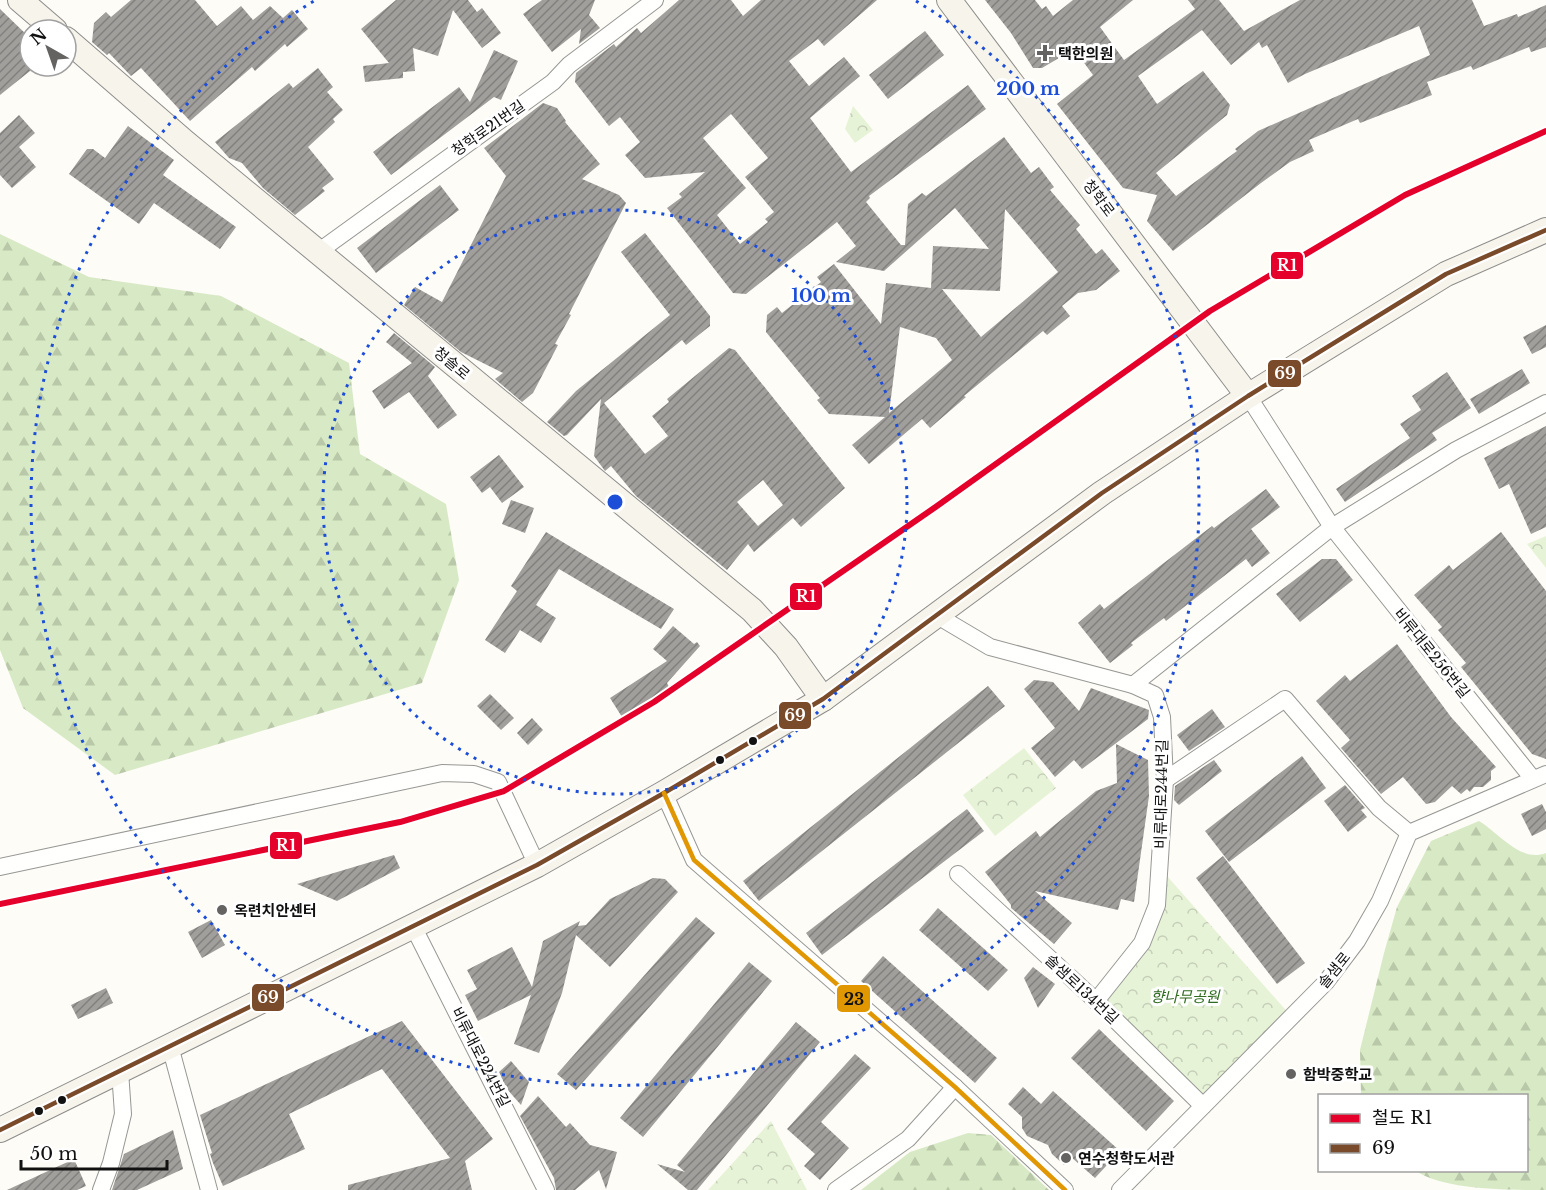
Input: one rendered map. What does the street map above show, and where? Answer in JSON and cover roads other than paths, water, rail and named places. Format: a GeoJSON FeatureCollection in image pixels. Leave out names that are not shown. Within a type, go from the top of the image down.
{"type":"FeatureCollection","features":[{"type":"Feature","properties":{"kind":"main road"},"geometry":{"type":"LineString","coordinates":[[21,0],[41,18]]}},
{"type":"Feature","properties":{"kind":"main road","name":"청학로"},"geometry":{"type":"LineString","coordinates":[[949,0],[1248,396]]}},
{"type":"Feature","properties":{"kind":"main road","name":"청솔로"},"geometry":{"type":"LineString","coordinates":[[78,49],[318,252],[752,610],[786,647],[823,699]]}},
{"type":"Feature","properties":{"kind":"main road"},"geometry":{"type":"LineString","coordinates":[[0,1130],[537,865],[664,793],[823,699],[1102,493],[1248,396],[1446,274],[1546,230]]}},
{"type":"Feature","properties":{"kind":"street","name":"청학로21번길"},"geometry":{"type":"LineString","coordinates":[[318,252],[364,216],[553,82],[569,65],[656,0]]}},
{"type":"Feature","properties":{"kind":"street","name":"비류대로256번길"},"geometry":{"type":"LineString","coordinates":[[1248,396],[1332,527],[1540,776]]}},
{"type":"Feature","properties":{"kind":"street"},"geometry":{"type":"LineString","coordinates":[[1133,685],[1332,527],[1456,450],[1546,403]]}},
{"type":"Feature","properties":{"kind":"street","name":"비류대로244번길"},"geometry":{"type":"LineString","coordinates":[[936,615],[990,646],[1133,685],[1155,694],[1162,717],[1165,780],[1157,905],[1142,943],[1096,1001]]}},
{"type":"Feature","properties":{"kind":"street"},"geometry":{"type":"LineString","coordinates":[[1165,780],[1285,699],[1379,808],[1409,833],[1540,776]]}},
{"type":"Feature","properties":{"kind":"street"},"geometry":{"type":"LineString","coordinates":[[0,867],[442,773],[474,774],[498,782],[537,865]]}},
{"type":"Feature","properties":{"kind":"street"},"geometry":{"type":"LineString","coordinates":[[664,793],[694,860],[955,1087],[1065,1190]]}},
{"type":"Feature","properties":{"kind":"street","name":"솔샘로"},"geometry":{"type":"LineString","coordinates":[[1120,1190],[1326,982],[1357,941],[1380,901],[1409,833]]}},
{"type":"Feature","properties":{"kind":"street","name":"솔샘로134번길"},"geometry":{"type":"LineString","coordinates":[[958,874],[1096,1001],[1203,1106]]}},
{"type":"Feature","properties":{"kind":"street","name":"비류대로224번길"},"geometry":{"type":"LineString","coordinates":[[413,926],[546,1190]]}},
{"type":"Feature","properties":{"kind":"street"},"geometry":{"type":"LineString","coordinates":[[170,1046],[208,1190]]}},
{"type":"Feature","properties":{"kind":"street"},"geometry":{"type":"LineString","coordinates":[[101,1190],[123,1114],[120,1071]]}},
{"type":"Feature","properties":{"kind":"street"},"geometry":{"type":"LineString","coordinates":[[836,1190],[908,1139],[955,1087]]}},
{"type":"Feature","properties":{"kind":"rail line","name":"R1"},"geometry":{"type":"LineString","coordinates":[[0,904],[400,822],[504,791],[654,702],[937,506],[1210,311],[1405,195],[1546,131]]}},
{"type":"Feature","properties":{"kind":"place","name":"택한의원"},"geometry":{"type":"Point","coordinates":[1045,53]}},
{"type":"Feature","properties":{"kind":"place","name":"옥련치안센터"},"geometry":{"type":"Point","coordinates":[222,910]}},
{"type":"Feature","properties":{"kind":"place","name":"함박중학교"},"geometry":{"type":"Point","coordinates":[1291,1074]}},
{"type":"Feature","properties":{"kind":"place","name":"연수청학도서관"},"geometry":{"type":"Point","coordinates":[1066,1158]}},
{"type":"Feature","properties":{"kind":"park label","name":"향나무공원"},"geometry":{"type":"Point","coordinates":[1185,996]}}]}
